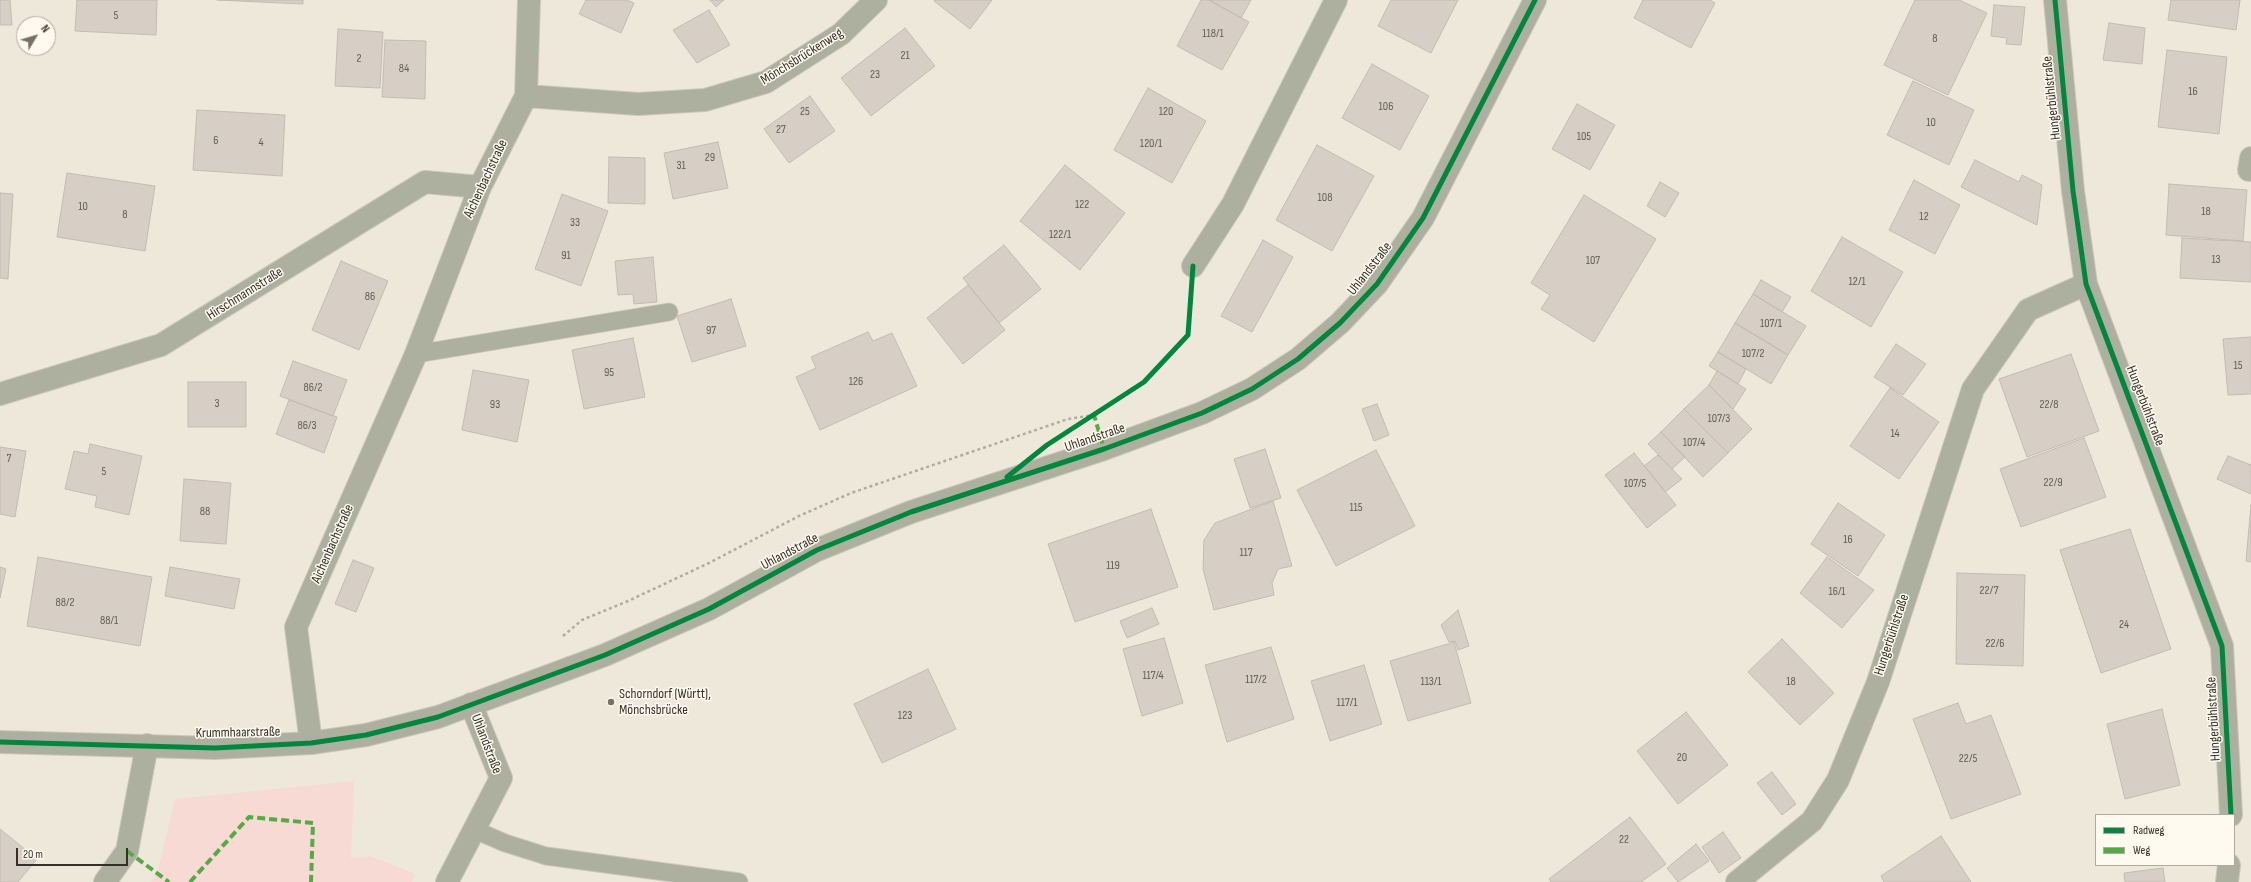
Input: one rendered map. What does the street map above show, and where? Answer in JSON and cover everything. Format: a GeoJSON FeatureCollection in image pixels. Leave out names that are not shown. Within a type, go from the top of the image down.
{"type":"FeatureCollection","features":[{"type":"Feature","properties":{"kind":"street","name":"Aichenbachstraße"},"geometry":{"type":"LineString","coordinates":[[311,743],[296,627],[416,354],[480,187],[526,96],[529,0]]}},
{"type":"Feature","properties":{"kind":"street","name":"Mönchsbrückenweg"},"geometry":{"type":"LineString","coordinates":[[526,96],[638,104],[705,100],[766,82],[841,34],[876,0]]}},
{"type":"Feature","properties":{"kind":"street"},"geometry":{"type":"LineString","coordinates":[[1193,266],[1233,204],[1336,0]]}},
{"type":"Feature","properties":{"kind":"street","name":"Uhlandstraße"},"geometry":{"type":"LineString","coordinates":[[447,882],[501,778],[471,704],[619,649],[709,609],[817,550],[911,512],[1104,449],[1202,413],[1252,389],[1298,359],[1340,323],[1377,284],[1423,218],[1535,0]]}},
{"type":"Feature","properties":{"kind":"street","name":"Hungerbühlstraße"},"geometry":{"type":"LineString","coordinates":[[2054,0],[2073,191],[2086,284],[2222,646],[2230,814]]}},
{"type":"Feature","properties":{"kind":"street","name":"Hirschmannstraße"},"geometry":{"type":"LineString","coordinates":[[0,394],[161,346],[425,182],[480,187]]}},
{"type":"Feature","properties":{"kind":"street","name":"Hungerbühlstraße"},"geometry":{"type":"LineString","coordinates":[[1737,882],[1812,821],[1838,780],[1878,682],[1973,389],[2028,310],[2086,284]]}},
{"type":"Feature","properties":{"kind":"street","name":"Krummhaarstraße"},"geometry":{"type":"LineString","coordinates":[[0,742],[215,748],[311,743],[366,735],[438,717],[471,704]]}},
{"type":"Feature","properties":{"kind":"street"},"geometry":{"type":"LineString","coordinates":[[105,882],[127,851],[147,745]]}},
{"type":"Feature","properties":{"kind":"street"},"geometry":{"type":"LineString","coordinates":[[2227,882],[2229,866]]}},
{"type":"Feature","properties":{"kind":"lane"},"geometry":{"type":"LineString","coordinates":[[416,354],[670,312]]}},
{"type":"Feature","properties":{"kind":"lane"},"geometry":{"type":"LineString","coordinates":[[475,830],[505,843],[546,856],[739,882]]}},
{"type":"Feature","properties":{"kind":"path"},"geometry":{"type":"LineString","coordinates":[[1080,424],[1094,415]]}},
{"type":"Feature","properties":{"kind":"shaded area"},"geometry":{"type":"Polygon","coordinates":[[[354,781],[351,858],[370,856],[416,874],[412,882],[151,882],[157,874],[175,799],[354,781]]]}},
{"type":"Feature","properties":{"kind":"building"},"geometry":{"type":"Polygon","coordinates":[[[0,0],[10,0],[12,25],[0,25],[0,0]]]}},
{"type":"Feature","properties":{"kind":"building"},"geometry":{"type":"Polygon","coordinates":[[[77,0],[157,0],[156,35],[75,31],[77,0]]]}},
{"type":"Feature","properties":{"kind":"building"},"geometry":{"type":"Polygon","coordinates":[[[217,0],[303,0],[303,4],[217,0]]]}},
{"type":"Feature","properties":{"kind":"building"},"geometry":{"type":"Polygon","coordinates":[[[586,0],[627,0],[634,3],[621,33],[579,14],[586,0]]]}},
{"type":"Feature","properties":{"kind":"building"},"geometry":{"type":"Polygon","coordinates":[[[710,0],[724,0],[716,7],[710,0]]]}},
{"type":"Feature","properties":{"kind":"building"},"geometry":{"type":"Polygon","coordinates":[[[992,0],[970,29],[934,1],[992,0]]]}},
{"type":"Feature","properties":{"kind":"building"},"geometry":{"type":"Polygon","coordinates":[[[1201,0],[1209,0],[1249,22],[1222,70],[1177,46],[1201,0]]]}},
{"type":"Feature","properties":{"kind":"building"},"geometry":{"type":"Polygon","coordinates":[[[1209,0],[1251,0],[1241,18],[1209,0]]]}},
{"type":"Feature","properties":{"kind":"building"},"geometry":{"type":"Polygon","coordinates":[[[1391,0],[1458,0],[1431,53],[1378,26],[1391,0]]]}},
{"type":"Feature","properties":{"kind":"building"},"geometry":{"type":"Polygon","coordinates":[[[1643,0],[1710,0],[1715,3],[1691,48],[1634,18],[1643,0]]]}},
{"type":"Feature","properties":{"kind":"building"},"geometry":{"type":"Polygon","coordinates":[[[1915,0],[1959,0],[1987,13],[1948,95],[1884,65],[1915,0]]]}},
{"type":"Feature","properties":{"kind":"building"},"geometry":{"type":"Polygon","coordinates":[[[2171,0],[2240,0],[2236,30],[2168,20],[2171,0]]]}},
{"type":"Feature","properties":{"kind":"building"},"geometry":{"type":"Polygon","coordinates":[[[1994,5],[2025,7],[2021,45],[2006,44],[2007,38],[1991,36],[1994,5]]]}},
{"type":"Feature","properties":{"kind":"building"},"geometry":{"type":"Polygon","coordinates":[[[709,10],[730,45],[697,63],[673,30],[709,10]]]}},
{"type":"Feature","properties":{"kind":"building"},"geometry":{"type":"Polygon","coordinates":[[[2109,23],[2145,28],[2142,64],[2103,60],[2109,23]]]}},
{"type":"Feature","properties":{"kind":"building"},"geometry":{"type":"Polygon","coordinates":[[[905,28],[935,66],[871,116],[841,78],[905,28]]]}},
{"type":"Feature","properties":{"kind":"building"},"geometry":{"type":"Polygon","coordinates":[[[338,29],[383,32],[380,88],[335,86],[338,29]]]}},
{"type":"Feature","properties":{"kind":"building"},"geometry":{"type":"Polygon","coordinates":[[[385,40],[426,41],[425,99],[382,97],[385,40]]]}},
{"type":"Feature","properties":{"kind":"building"},"geometry":{"type":"Polygon","coordinates":[[[2167,50],[2227,57],[2219,134],[2158,127],[2167,50]]]}},
{"type":"Feature","properties":{"kind":"building"},"geometry":{"type":"Polygon","coordinates":[[[1372,64],[1429,96],[1400,150],[1342,118],[1372,64]]]}},
{"type":"Feature","properties":{"kind":"building"},"geometry":{"type":"Polygon","coordinates":[[[1913,81],[1974,110],[1949,165],[1887,135],[1913,81]]]}},
{"type":"Feature","properties":{"kind":"building"},"geometry":{"type":"Polygon","coordinates":[[[1148,88],[1206,121],[1172,183],[1114,150],[1148,88]]]}},
{"type":"Feature","properties":{"kind":"building"},"geometry":{"type":"Polygon","coordinates":[[[810,96],[835,131],[789,163],[764,129],[810,96]]]}},
{"type":"Feature","properties":{"kind":"building"},"geometry":{"type":"Polygon","coordinates":[[[1577,104],[1615,125],[1590,170],[1552,149],[1577,104]]]}},
{"type":"Feature","properties":{"kind":"building"},"geometry":{"type":"Polygon","coordinates":[[[197,110],[285,115],[282,176],[193,170],[197,110]]]}},
{"type":"Feature","properties":{"kind":"building"},"geometry":{"type":"Polygon","coordinates":[[[718,142],[728,188],[673,199],[664,153],[718,142]]]}},
{"type":"Feature","properties":{"kind":"building"},"geometry":{"type":"Polygon","coordinates":[[[1317,145],[1374,176],[1332,251],[1276,220],[1317,145]]]}},
{"type":"Feature","properties":{"kind":"building"},"geometry":{"type":"Polygon","coordinates":[[[609,157],[645,158],[645,204],[608,203],[609,157]]]}},
{"type":"Feature","properties":{"kind":"building"},"geometry":{"type":"Polygon","coordinates":[[[1975,160],[2019,182],[2022,175],[2042,185],[2037,225],[1961,187],[1975,160]]]}},
{"type":"Feature","properties":{"kind":"building"},"geometry":{"type":"Polygon","coordinates":[[[1065,165],[1125,213],[1080,270],[1020,221],[1065,165]]]}},
{"type":"Feature","properties":{"kind":"building"},"geometry":{"type":"Polygon","coordinates":[[[67,173],[155,186],[145,251],[57,237],[67,173]]]}},
{"type":"Feature","properties":{"kind":"building"},"geometry":{"type":"Polygon","coordinates":[[[1914,180],[1960,205],[1935,254],[1889,230],[1914,180]]]}},
{"type":"Feature","properties":{"kind":"building"},"geometry":{"type":"Polygon","coordinates":[[[1660,182],[1679,193],[1665,217],[1647,206],[1660,182]]]}},
{"type":"Feature","properties":{"kind":"building"},"geometry":{"type":"Polygon","coordinates":[[[2169,184],[2247,190],[2243,241],[2166,235],[2169,184]]]}},
{"type":"Feature","properties":{"kind":"building"},"geometry":{"type":"Polygon","coordinates":[[[0,193],[13,194],[8,279],[0,278],[0,193]]]}},
{"type":"Feature","properties":{"kind":"building"},"geometry":{"type":"Polygon","coordinates":[[[562,194],[608,211],[581,286],[535,269],[562,194]]]}},
{"type":"Feature","properties":{"kind":"building"},"geometry":{"type":"Polygon","coordinates":[[[1584,195],[1656,239],[1594,342],[1541,309],[1550,295],[1531,283],[1584,195]]]}},
{"type":"Feature","properties":{"kind":"building"},"geometry":{"type":"Polygon","coordinates":[[[1842,237],[1903,272],[1871,327],[1811,291],[1842,237]]]}},
{"type":"Feature","properties":{"kind":"building"},"geometry":{"type":"Polygon","coordinates":[[[2182,238],[2251,242],[2251,282],[2180,278],[2182,238]]]}},
{"type":"Feature","properties":{"kind":"building"},"geometry":{"type":"Polygon","coordinates":[[[1263,240],[1293,257],[1252,332],[1221,316],[1263,240]]]}},
{"type":"Feature","properties":{"kind":"building"},"geometry":{"type":"Polygon","coordinates":[[[1004,245],[1041,289],[999,323],[963,278],[1004,245]]]}},
{"type":"Feature","properties":{"kind":"building"},"geometry":{"type":"Polygon","coordinates":[[[653,257],[657,302],[634,304],[633,294],[618,295],[615,261],[653,257]]]}},
{"type":"Feature","properties":{"kind":"building"},"geometry":{"type":"Polygon","coordinates":[[[341,261],[388,281],[359,350],[312,330],[341,261]]]}},
{"type":"Feature","properties":{"kind":"building"},"geometry":{"type":"Polygon","coordinates":[[[1761,280],[1791,297],[1782,312],[1753,294],[1761,280]]]}},
{"type":"Feature","properties":{"kind":"building"},"geometry":{"type":"Polygon","coordinates":[[[968,285],[1005,330],[963,364],[927,318],[968,285]]]}},
{"type":"Feature","properties":{"kind":"building"},"geometry":{"type":"Polygon","coordinates":[[[1753,294],[1806,326],[1788,355],[1735,323],[1753,294]]]}},
{"type":"Feature","properties":{"kind":"building"},"geometry":{"type":"Polygon","coordinates":[[[731,299],[746,346],[692,362],[677,316],[731,299]]]}},
{"type":"Feature","properties":{"kind":"building"},"geometry":{"type":"Polygon","coordinates":[[[1735,323],[1788,355],[1771,384],[1718,352],[1735,323]]]}},
{"type":"Feature","properties":{"kind":"building"},"geometry":{"type":"Polygon","coordinates":[[[868,332],[873,341],[892,333],[917,386],[820,430],[796,377],[816,368],[811,357],[868,332]]]}},
{"type":"Feature","properties":{"kind":"building"},"geometry":{"type":"Polygon","coordinates":[[[2251,337],[2251,394],[2228,395],[2223,339],[2251,337]]]}},
{"type":"Feature","properties":{"kind":"building"},"geometry":{"type":"Polygon","coordinates":[[[633,338],[645,397],[584,409],[572,350],[633,338]]]}},
{"type":"Feature","properties":{"kind":"building"},"geometry":{"type":"Polygon","coordinates":[[[1896,344],[1926,364],[1903,395],[1874,377],[1896,344]]]}},
{"type":"Feature","properties":{"kind":"building"},"geometry":{"type":"Polygon","coordinates":[[[1718,352],[1746,369],[1738,384],[1709,366],[1718,352]]]}},
{"type":"Feature","properties":{"kind":"building"},"geometry":{"type":"Polygon","coordinates":[[[2071,354],[2099,431],[2027,457],[1999,379],[2071,354]]]}},
{"type":"Feature","properties":{"kind":"building"},"geometry":{"type":"Polygon","coordinates":[[[293,361],[347,380],[333,416],[280,396],[293,361]]]}},
{"type":"Feature","properties":{"kind":"building"},"geometry":{"type":"Polygon","coordinates":[[[473,370],[529,380],[517,442],[462,430],[473,370]]]}},
{"type":"Feature","properties":{"kind":"building"},"geometry":{"type":"Polygon","coordinates":[[[1717,371],[1746,389],[1733,409],[1709,385],[1717,371]]]}},
{"type":"Feature","properties":{"kind":"building"},"geometry":{"type":"Polygon","coordinates":[[[188,382],[246,382],[246,427],[188,427],[188,382]]]}},
{"type":"Feature","properties":{"kind":"building"},"geometry":{"type":"Polygon","coordinates":[[[1709,385],[1752,429],[1728,453],[1684,409],[1709,385]]]}},
{"type":"Feature","properties":{"kind":"building"},"geometry":{"type":"Polygon","coordinates":[[[1890,388],[1939,422],[1899,479],[1850,446],[1890,388]]]}},
{"type":"Feature","properties":{"kind":"building"},"geometry":{"type":"Polygon","coordinates":[[[289,400],[337,417],[324,453],[276,434],[289,400]]]}},
{"type":"Feature","properties":{"kind":"building"},"geometry":{"type":"Polygon","coordinates":[[[1377,404],[1389,435],[1374,441],[1362,409],[1377,404]]]}},
{"type":"Feature","properties":{"kind":"building"},"geometry":{"type":"Polygon","coordinates":[[[1684,409],[1728,453],[1703,477],[1661,432],[1684,409]]]}},
{"type":"Feature","properties":{"kind":"building"},"geometry":{"type":"Polygon","coordinates":[[[1661,432],[1685,457],[1672,469],[1648,444],[1661,432]]]}},
{"type":"Feature","properties":{"kind":"building"},"geometry":{"type":"Polygon","coordinates":[[[2084,438],[2106,497],[2021,527],[2000,469],[2084,438]]]}},
{"type":"Feature","properties":{"kind":"building"},"geometry":{"type":"Polygon","coordinates":[[[90,444],[142,456],[129,515],[95,507],[97,496],[65,489],[74,451],[88,454],[90,444]]]}},
{"type":"Feature","properties":{"kind":"building"},"geometry":{"type":"Polygon","coordinates":[[[0,447],[26,451],[15,517],[0,514],[0,447]]]}},
{"type":"Feature","properties":{"kind":"building"},"geometry":{"type":"Polygon","coordinates":[[[1265,449],[1281,498],[1250,508],[1234,459],[1265,449]]]}},
{"type":"Feature","properties":{"kind":"building"},"geometry":{"type":"Polygon","coordinates":[[[1376,450],[1415,526],[1336,566],[1297,490],[1376,450]]]}},
{"type":"Feature","properties":{"kind":"building"},"geometry":{"type":"Polygon","coordinates":[[[1634,453],[1676,505],[1647,528],[1605,475],[1634,453]]]}},
{"type":"Feature","properties":{"kind":"building"},"geometry":{"type":"Polygon","coordinates":[[[1658,455],[1682,479],[1665,492],[1644,466],[1658,455]]]}},
{"type":"Feature","properties":{"kind":"building"},"geometry":{"type":"Polygon","coordinates":[[[2228,456],[2251,465],[2251,494],[2217,479],[2228,456]]]}},
{"type":"Feature","properties":{"kind":"building"},"geometry":{"type":"Polygon","coordinates":[[[184,479],[231,483],[226,544],[180,541],[184,479]]]}},
{"type":"Feature","properties":{"kind":"building"},"geometry":{"type":"Polygon","coordinates":[[[1273,501],[1292,566],[1278,569],[1272,583],[1274,595],[1214,610],[1203,569],[1204,540],[1215,523],[1273,501]]]}},
{"type":"Feature","properties":{"kind":"building"},"geometry":{"type":"Polygon","coordinates":[[[1838,503],[1885,535],[1858,576],[1811,544],[1838,503]]]}},
{"type":"Feature","properties":{"kind":"building"},"geometry":{"type":"Polygon","coordinates":[[[2251,505],[2251,562],[2246,561],[2251,505]]]}},
{"type":"Feature","properties":{"kind":"building"},"geometry":{"type":"Polygon","coordinates":[[[1151,509],[1178,587],[1075,622],[1048,544],[1151,509]]]}},
{"type":"Feature","properties":{"kind":"building"},"geometry":{"type":"Polygon","coordinates":[[[2130,529],[2171,649],[2101,673],[2060,550],[2130,529]]]}},
{"type":"Feature","properties":{"kind":"building"},"geometry":{"type":"Polygon","coordinates":[[[38,557],[152,577],[140,646],[27,626],[38,557]]]}},
{"type":"Feature","properties":{"kind":"building"},"geometry":{"type":"Polygon","coordinates":[[[1827,557],[1874,590],[1842,628],[1800,593],[1827,557]]]}},
{"type":"Feature","properties":{"kind":"building"},"geometry":{"type":"Polygon","coordinates":[[[353,560],[374,568],[356,612],[335,604],[353,560]]]}},
{"type":"Feature","properties":{"kind":"building"},"geometry":{"type":"Polygon","coordinates":[[[0,567],[6,569],[0,598],[0,567]]]}},
{"type":"Feature","properties":{"kind":"building"},"geometry":{"type":"Polygon","coordinates":[[[170,567],[240,579],[234,609],[165,596],[170,567]]]}},
{"type":"Feature","properties":{"kind":"building"},"geometry":{"type":"Polygon","coordinates":[[[1957,573],[2025,575],[2023,666],[1956,664],[1957,573]]]}},
{"type":"Feature","properties":{"kind":"building"},"geometry":{"type":"Polygon","coordinates":[[[1152,608],[1159,624],[1127,638],[1120,621],[1152,608]]]}},
{"type":"Feature","properties":{"kind":"building"},"geometry":{"type":"Polygon","coordinates":[[[1458,610],[1469,646],[1458,650],[1455,641],[1449,642],[1441,625],[1458,610]]]}},
{"type":"Feature","properties":{"kind":"building"},"geometry":{"type":"Polygon","coordinates":[[[1164,638],[1183,703],[1142,716],[1123,649],[1164,638]]]}},
{"type":"Feature","properties":{"kind":"building"},"geometry":{"type":"Polygon","coordinates":[[[1782,639],[1834,693],[1800,725],[1748,672],[1782,639]]]}},
{"type":"Feature","properties":{"kind":"building"},"geometry":{"type":"Polygon","coordinates":[[[1454,642],[1471,703],[1408,721],[1390,661],[1454,642]]]}},
{"type":"Feature","properties":{"kind":"building"},"geometry":{"type":"Polygon","coordinates":[[[1271,647],[1294,719],[1227,742],[1205,665],[1271,647]]]}},
{"type":"Feature","properties":{"kind":"building"},"geometry":{"type":"Polygon","coordinates":[[[1364,665],[1382,724],[1330,741],[1311,681],[1364,665]]]}},
{"type":"Feature","properties":{"kind":"building"},"geometry":{"type":"Polygon","coordinates":[[[928,669],[956,729],[882,763],[854,704],[928,669]]]}},
{"type":"Feature","properties":{"kind":"building"},"geometry":{"type":"Polygon","coordinates":[[[1958,703],[1966,724],[1991,715],[2021,794],[1951,819],[1913,719],[1958,703]]]}},
{"type":"Feature","properties":{"kind":"building"},"geometry":{"type":"Polygon","coordinates":[[[2162,709],[2180,785],[2125,799],[2107,724],[2162,709]]]}},
{"type":"Feature","properties":{"kind":"building"},"geometry":{"type":"Polygon","coordinates":[[[1686,712],[1728,765],[1678,804],[1637,751],[1686,712]]]}},
{"type":"Feature","properties":{"kind":"building"},"geometry":{"type":"Polygon","coordinates":[[[1772,772],[1796,804],[1782,815],[1757,783],[1772,772]]]}},
{"type":"Feature","properties":{"kind":"building"},"geometry":{"type":"Polygon","coordinates":[[[1630,817],[1666,864],[1641,882],[1551,882],[1549,879],[1630,817]]]}},
{"type":"Feature","properties":{"kind":"building"},"geometry":{"type":"Polygon","coordinates":[[[0,829],[37,859],[18,882],[0,882],[0,829]]]}},
{"type":"Feature","properties":{"kind":"building"},"geometry":{"type":"Polygon","coordinates":[[[1723,832],[1741,858],[1719,873],[1702,847],[1723,832]]]}},
{"type":"Feature","properties":{"kind":"building"},"geometry":{"type":"Polygon","coordinates":[[[1941,836],[1971,882],[1884,882],[1881,876],[1941,836]]]}},
{"type":"Feature","properties":{"kind":"building"},"geometry":{"type":"Polygon","coordinates":[[[1696,844],[1709,861],[1678,882],[1667,868],[1696,844]]]}},
{"type":"Feature","properties":{"kind":"building"},"geometry":{"type":"Polygon","coordinates":[[[2163,868],[2165,882],[2125,882],[2124,873],[2163,868]]]}},
{"type":"Feature","properties":{"kind":"marked path"},"geometry":{"type":"LineString","coordinates":[[1096,414],[1094,415],[1104,449]]}},
{"type":"Feature","properties":{"kind":"marked path"},"geometry":{"type":"LineString","coordinates":[[190,882],[249,817],[313,823],[311,882]]}},
{"type":"Feature","properties":{"kind":"marked path"},"geometry":{"type":"LineString","coordinates":[[127,851],[169,882]]}},
{"type":"Feature","properties":{"kind":"cycle path"},"geometry":{"type":"LineString","coordinates":[[0,742],[215,748],[311,743],[366,735],[438,717],[605,655],[709,609],[817,550],[911,512],[1104,449],[1202,413],[1252,389],[1298,359],[1340,323],[1377,284],[1423,218],[1535,0]]}},
{"type":"Feature","properties":{"kind":"cycle path"},"geometry":{"type":"LineString","coordinates":[[2055,0],[2073,191],[2086,284],[2222,646],[2231,814]]}},
{"type":"Feature","properties":{"kind":"cycle path"},"geometry":{"type":"LineString","coordinates":[[1007,477],[1047,445],[1144,382],[1188,335],[1193,266]]}},
{"type":"Feature","properties":{"kind":"place","name":"Schorndorf (Württ), Mönchsbrücke"},"geometry":{"type":"Point","coordinates":[611,702]}}]}
